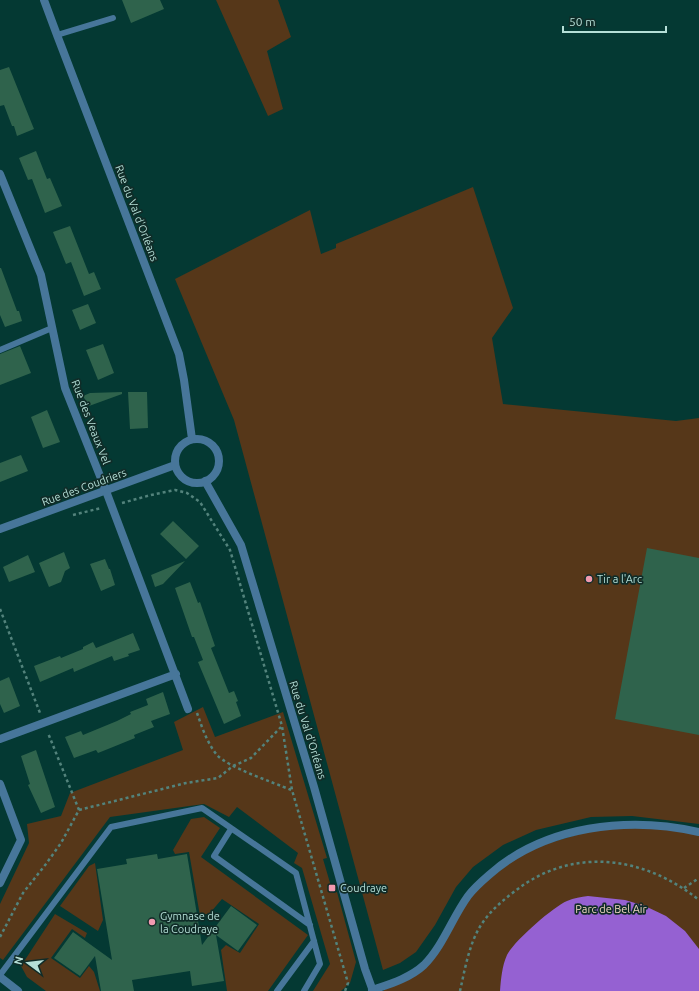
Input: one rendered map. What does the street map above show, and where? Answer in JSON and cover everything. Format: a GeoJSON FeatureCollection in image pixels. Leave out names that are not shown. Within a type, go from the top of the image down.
{"type":"FeatureCollection","features":[{"type":"Feature","properties":{"kind":"street","name":"Rue du Val d'Orléans"},"geometry":{"type":"LineString","coordinates":[[44,0],[179,354],[192,439]]}},
{"type":"Feature","properties":{"kind":"street","name":"Rue des Veaux Vel"},"geometry":{"type":"LineString","coordinates":[[0,174],[41,276],[65,388],[106,491],[187,705]]}},
{"type":"Feature","properties":{"kind":"street"},"geometry":{"type":"LineString","coordinates":[[192,439],[200,439],[212,445],[216,451],[218,465],[216,472],[211,478],[198,483],[190,482],[183,478],[178,473],[175,465],[175,457],[178,448],[184,442],[192,439]]}},
{"type":"Feature","properties":{"kind":"street","name":"Rue des Coudriers"},"geometry":{"type":"LineString","coordinates":[[0,529],[175,465]]}},
{"type":"Feature","properties":{"kind":"street","name":"Rue du Val d'Orléans"},"geometry":{"type":"LineString","coordinates":[[205,481],[241,545],[314,787],[365,969],[373,991]]}},
{"type":"Feature","properties":{"kind":"street"},"geometry":{"type":"LineString","coordinates":[[0,739],[176,674]]}},
{"type":"Feature","properties":{"kind":"street"},"geometry":{"type":"LineString","coordinates":[[0,784],[21,840],[0,883]]}},
{"type":"Feature","properties":{"kind":"street"},"geometry":{"type":"LineString","coordinates":[[373,991],[404,978],[423,966],[433,954],[469,895],[496,869],[510,858],[526,850],[563,835],[606,826],[626,824],[667,826],[699,832]]}},
{"type":"Feature","properties":{"kind":"street"},"geometry":{"type":"LineString","coordinates":[[0,976],[18,991]]}},
{"type":"Feature","properties":{"kind":"lane"},"geometry":{"type":"LineString","coordinates":[[57,35],[113,18]]}},
{"type":"Feature","properties":{"kind":"lane"},"geometry":{"type":"LineString","coordinates":[[0,350],[52,328]]}},
{"type":"Feature","properties":{"kind":"lane"},"geometry":{"type":"LineString","coordinates":[[0,976],[111,827],[202,808],[296,873],[320,964],[304,991]]}},
{"type":"Feature","properties":{"kind":"lane"},"geometry":{"type":"LineString","coordinates":[[231,829],[214,856],[310,924]]}},
{"type":"Feature","properties":{"kind":"lane"},"geometry":{"type":"LineString","coordinates":[[277,991],[314,941]]}},
{"type":"Feature","properties":{"kind":"path"},"geometry":{"type":"LineString","coordinates":[[67,517],[175,490],[187,493],[200,502],[230,550],[282,726],[292,790],[348,983],[346,990]]}},
{"type":"Feature","properties":{"kind":"path"},"geometry":{"type":"LineString","coordinates":[[0,609],[79,810]]}},
{"type":"Feature","properties":{"kind":"path"},"geometry":{"type":"LineString","coordinates":[[187,705],[195,709],[209,744],[217,755],[233,766],[292,790]]}},
{"type":"Feature","properties":{"kind":"path"},"geometry":{"type":"LineString","coordinates":[[0,937],[23,893],[61,843],[79,810],[186,783],[218,778],[233,766],[251,758],[282,726]]}},
{"type":"Feature","properties":{"kind":"path"},"geometry":{"type":"LineString","coordinates":[[460,991],[467,959],[480,926],[489,913],[502,901],[525,883],[540,874],[572,864],[588,861],[630,865],[648,871],[684,888],[699,900]]}},
{"type":"Feature","properties":{"kind":"path"},"geometry":{"type":"LineString","coordinates":[[684,888],[699,878]]}},
{"type":"Feature","properties":{"kind":"green space"},"geometry":{"type":"Polygon","coordinates":[[[216,0],[278,0],[291,37],[267,51],[283,109],[268,116],[216,0]]]}},
{"type":"Feature","properties":{"kind":"green space"},"geometry":{"type":"Polygon","coordinates":[[[473,187],[513,308],[492,338],[503,404],[676,421],[699,418],[699,824],[632,816],[591,817],[536,830],[503,845],[473,867],[456,887],[435,925],[416,952],[400,963],[383,970],[234,420],[175,279],[310,210],[321,254],[336,248],[336,244],[473,187]]]}},
{"type":"Feature","properties":{"kind":"green space"},"geometry":{"type":"Polygon","coordinates":[[[203,707],[215,737],[283,712],[327,858],[323,859],[333,893],[337,892],[356,962],[350,983],[341,991],[313,991],[330,964],[302,868],[294,863],[298,853],[237,807],[229,817],[204,804],[110,817],[3,960],[0,958],[0,904],[29,843],[27,824],[61,816],[70,793],[183,750],[174,722],[203,707]]]}},
{"type":"Feature","properties":{"kind":"green space"},"geometry":{"type":"Polygon","coordinates":[[[204,817],[220,828],[201,857],[308,935],[268,991],[227,991],[221,950],[226,945],[240,953],[259,924],[222,899],[210,913],[200,916],[189,852],[175,854],[173,850],[191,819],[204,817]]]}},
{"type":"Feature","properties":{"kind":"green space","name":"Parc de Bel Air"},"geometry":{"type":"Polygon","coordinates":[[[606,826],[669,826],[699,833],[699,991],[384,991],[382,987],[423,965],[469,895],[526,850],[606,826]]]}},
{"type":"Feature","properties":{"kind":"green space"},"geometry":{"type":"Polygon","coordinates":[[[95,863],[103,920],[98,931],[60,906],[89,866],[95,863]]]}},
{"type":"Feature","properties":{"kind":"green space"},"geometry":{"type":"Polygon","coordinates":[[[55,914],[87,933],[85,938],[72,929],[51,958],[80,978],[89,966],[94,972],[100,991],[46,991],[27,977],[21,966],[55,914]]]}},
{"type":"Feature","properties":{"kind":"shaded area"},"geometry":{"type":"Polygon","coordinates":[[[588,896],[625,900],[645,906],[666,916],[685,931],[699,949],[699,991],[500,991],[505,959],[517,942],[534,925],[561,904],[572,899],[588,896]]]}},
{"type":"Feature","properties":{"kind":"building"},"geometry":{"type":"Polygon","coordinates":[[[122,0],[160,0],[164,9],[131,23],[122,0]]]}},
{"type":"Feature","properties":{"kind":"building"},"geometry":{"type":"Polygon","coordinates":[[[9,67],[34,129],[17,136],[4,105],[0,106],[0,70],[9,67]]]}},
{"type":"Feature","properties":{"kind":"building"},"geometry":{"type":"Polygon","coordinates":[[[36,151],[47,179],[50,178],[62,206],[45,213],[32,179],[28,180],[19,158],[36,151]]]}},
{"type":"Feature","properties":{"kind":"building"},"geometry":{"type":"Polygon","coordinates":[[[70,226],[89,274],[94,272],[101,289],[84,296],[71,262],[66,264],[53,232],[70,226]]]}},
{"type":"Feature","properties":{"kind":"building"},"geometry":{"type":"Polygon","coordinates":[[[0,268],[22,321],[5,327],[0,315],[0,268]]]}},
{"type":"Feature","properties":{"kind":"building"},"geometry":{"type":"Polygon","coordinates":[[[88,304],[96,323],[80,330],[72,310],[88,304]]]}},
{"type":"Feature","properties":{"kind":"building"},"geometry":{"type":"Polygon","coordinates":[[[103,344],[114,373],[98,380],[86,350],[103,344]]]}},
{"type":"Feature","properties":{"kind":"building"},"geometry":{"type":"Polygon","coordinates":[[[20,346],[31,373],[0,385],[0,354],[20,346]]]}},
{"type":"Feature","properties":{"kind":"building"},"geometry":{"type":"Polygon","coordinates":[[[122,392],[122,394],[89,406],[83,396],[90,393],[122,392]]]}},
{"type":"Feature","properties":{"kind":"building"},"geometry":{"type":"Polygon","coordinates":[[[128,392],[147,392],[148,428],[130,429],[128,392]]]}},
{"type":"Feature","properties":{"kind":"building"},"geometry":{"type":"Polygon","coordinates":[[[47,410],[60,442],[43,448],[31,417],[47,410]]]}},
{"type":"Feature","properties":{"kind":"building"},"geometry":{"type":"Polygon","coordinates":[[[21,455],[28,471],[0,482],[0,463],[21,455]]]}},
{"type":"Feature","properties":{"kind":"building"},"geometry":{"type":"Polygon","coordinates":[[[173,521],[199,546],[186,559],[160,534],[173,521]]]}},
{"type":"Feature","properties":{"kind":"building"},"geometry":{"type":"Polygon","coordinates":[[[647,548],[699,558],[699,735],[615,719],[647,548]]]}},
{"type":"Feature","properties":{"kind":"building"},"geometry":{"type":"Polygon","coordinates":[[[64,552],[70,568],[65,571],[61,582],[49,587],[39,563],[64,552]]]}},
{"type":"Feature","properties":{"kind":"building"},"geometry":{"type":"Polygon","coordinates":[[[28,555],[35,572],[9,582],[3,567],[28,555]]]}},
{"type":"Feature","properties":{"kind":"building"},"geometry":{"type":"Polygon","coordinates":[[[105,559],[115,585],[101,591],[90,564],[105,559]]]}},
{"type":"Feature","properties":{"kind":"building"},"geometry":{"type":"Polygon","coordinates":[[[185,561],[163,584],[155,587],[151,575],[185,561]]]}},
{"type":"Feature","properties":{"kind":"building"},"geometry":{"type":"Polygon","coordinates":[[[190,582],[198,603],[200,602],[215,646],[211,648],[229,693],[234,691],[238,701],[236,702],[241,716],[224,724],[198,662],[203,660],[194,637],[192,637],[175,588],[190,582]]]}},
{"type":"Feature","properties":{"kind":"building"},"geometry":{"type":"Polygon","coordinates":[[[133,633],[140,650],[128,654],[129,656],[114,661],[112,656],[74,672],[73,668],[40,682],[34,666],[60,656],[61,658],[83,649],[83,647],[93,642],[96,648],[133,633]]]}},
{"type":"Feature","properties":{"kind":"building"},"geometry":{"type":"Polygon","coordinates":[[[9,677],[20,706],[4,713],[0,704],[0,681],[9,677]]]}},
{"type":"Feature","properties":{"kind":"building"},"geometry":{"type":"Polygon","coordinates":[[[163,692],[170,714],[151,721],[154,727],[134,735],[135,738],[98,753],[96,750],[74,758],[65,737],[81,731],[83,735],[117,721],[131,714],[130,712],[148,705],[146,699],[163,692]]]}},
{"type":"Feature","properties":{"kind":"building"},"geometry":{"type":"Polygon","coordinates":[[[36,750],[55,807],[41,813],[28,785],[30,784],[21,756],[36,750]]]}},
{"type":"Feature","properties":{"kind":"building","name":"Gymnase de la Coudraye"},"geometry":{"type":"Polygon","coordinates":[[[157,854],[158,859],[187,854],[202,945],[231,906],[257,925],[238,951],[216,935],[224,981],[192,986],[190,971],[132,980],[134,991],[101,991],[95,956],[80,976],[54,958],[73,932],[112,960],[97,869],[127,864],[126,859],[157,854]]]}},
{"type":"Feature","properties":{"kind":"place","name":"Tir a l'Arc"},"geometry":{"type":"Point","coordinates":[589,579]}},
{"type":"Feature","properties":{"kind":"place","name":"Coudraye"},"geometry":{"type":"Point","coordinates":[332,888]}},
{"type":"Feature","properties":{"kind":"place","name":"Gymnase de la Coudraye"},"geometry":{"type":"Point","coordinates":[152,922]}}]}
